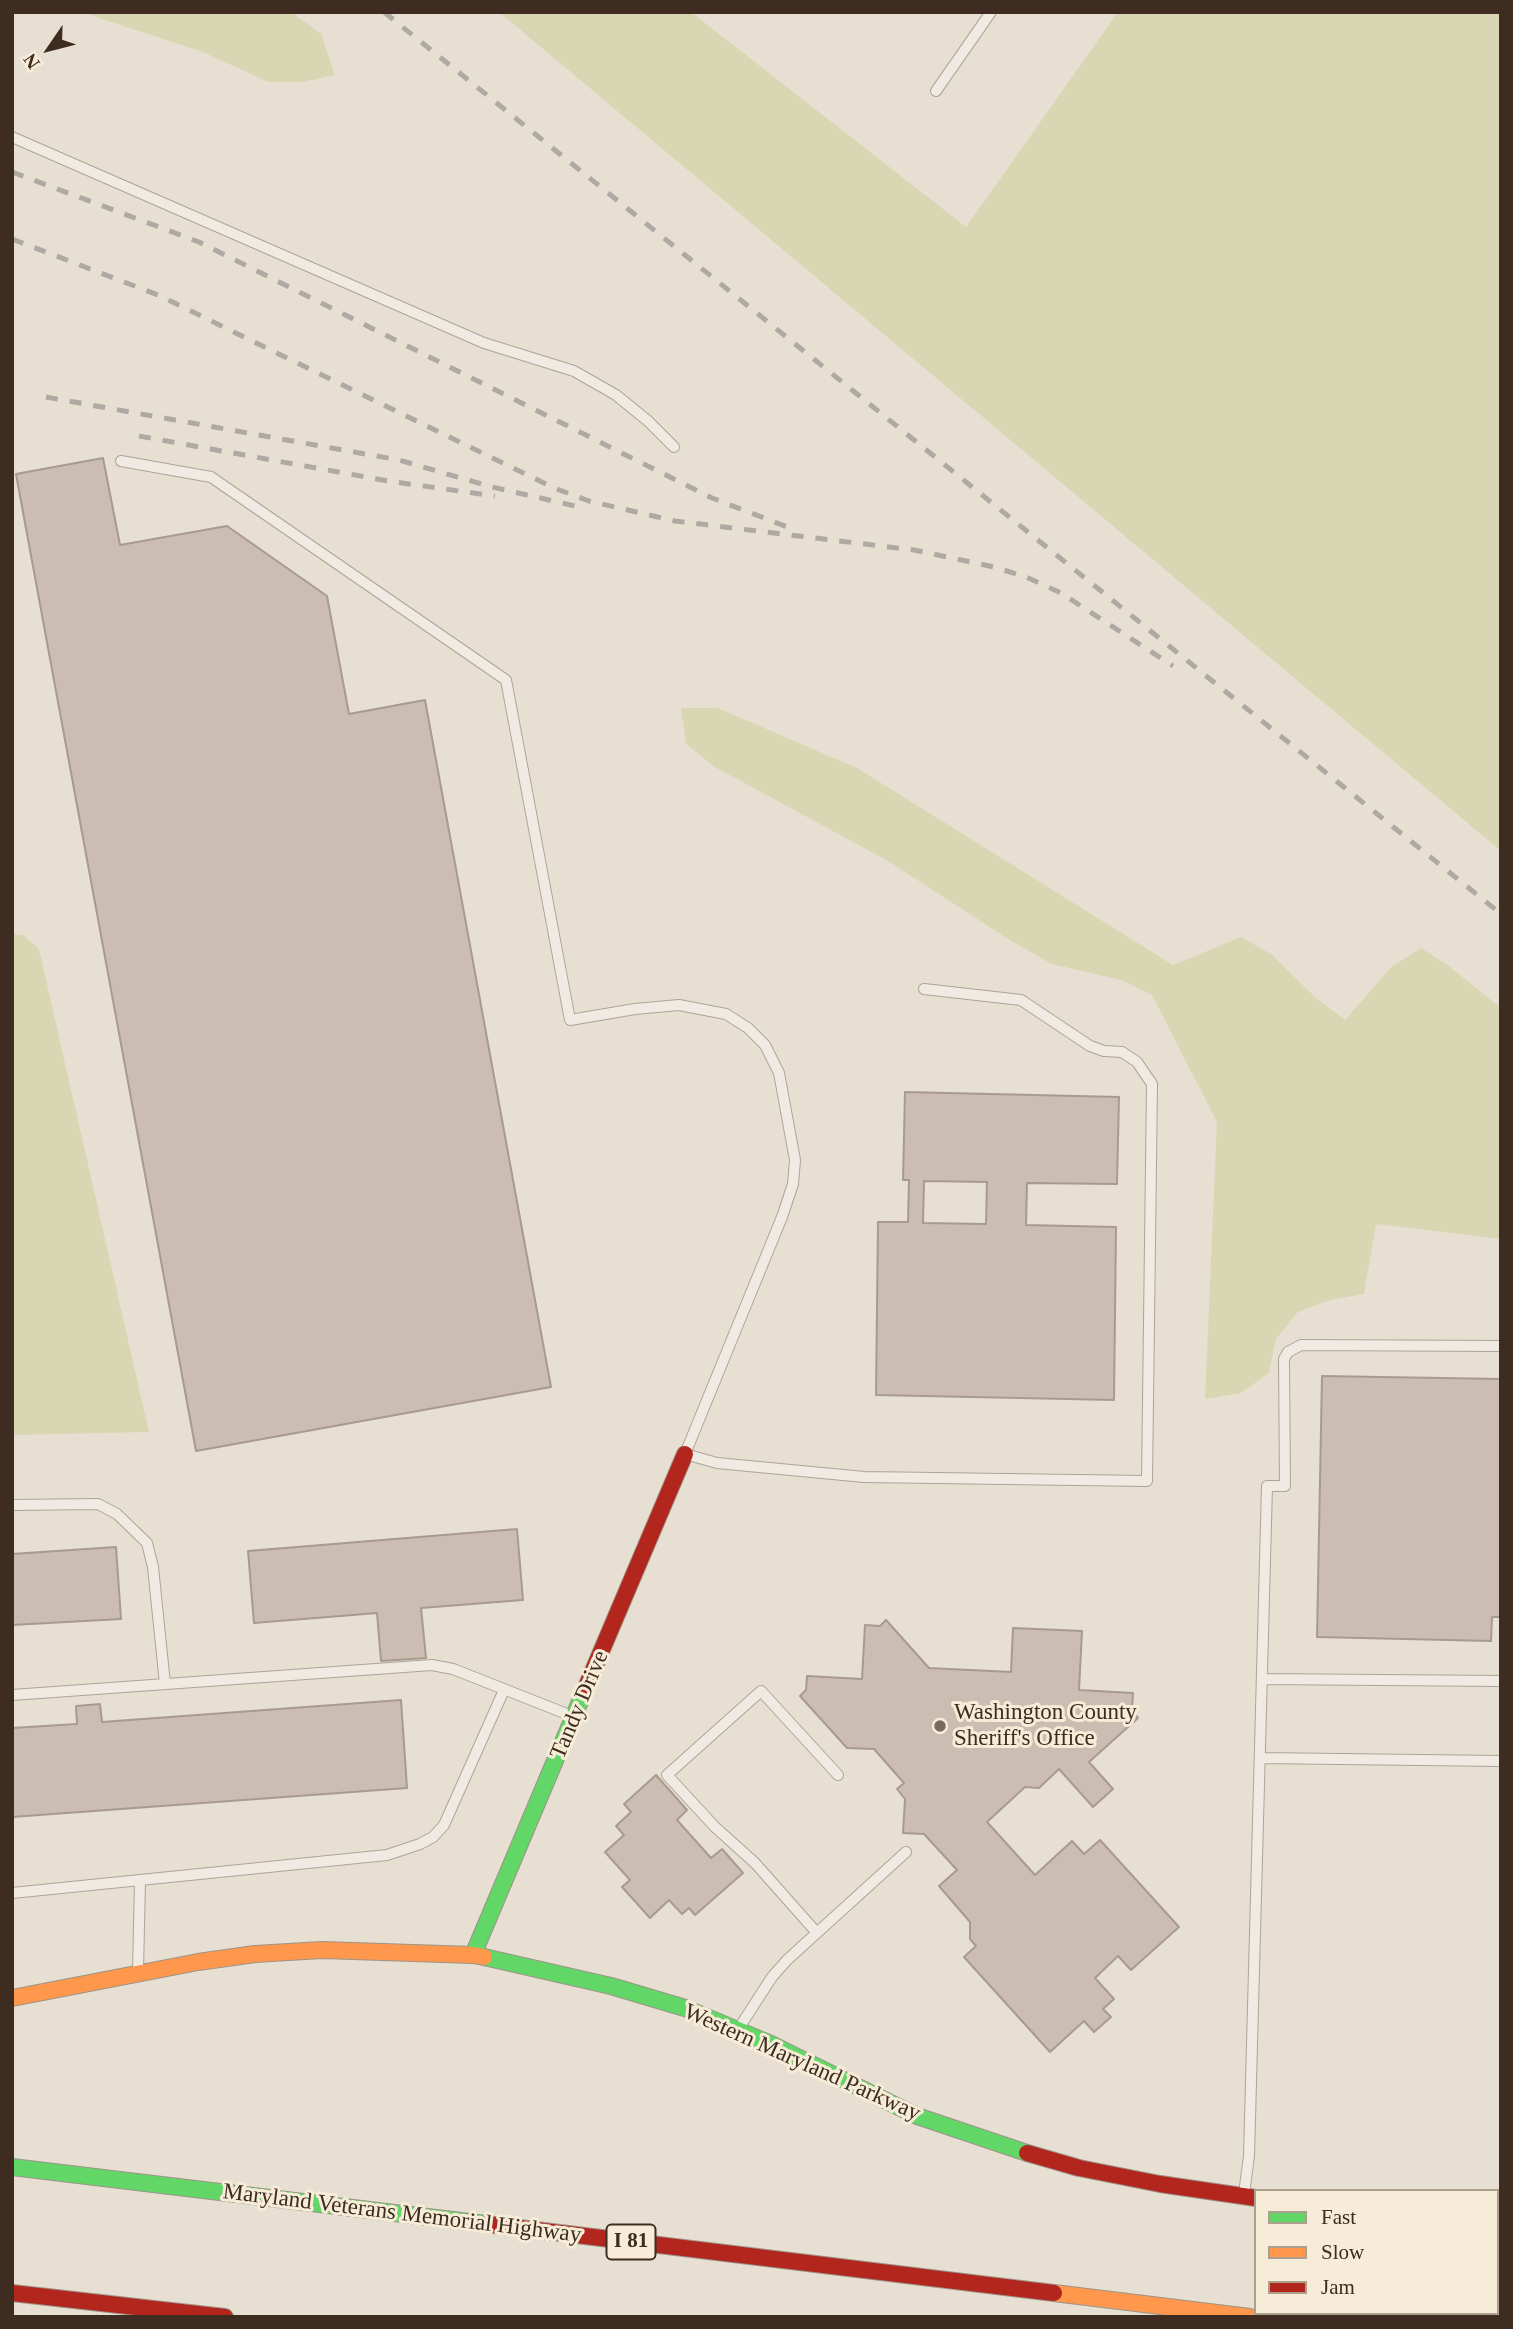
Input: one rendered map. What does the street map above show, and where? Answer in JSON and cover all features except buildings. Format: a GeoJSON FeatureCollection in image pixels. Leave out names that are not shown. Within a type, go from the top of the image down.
{"type":"FeatureCollection","features":[{"type":"Feature","properties":{"kind":"main road","name":"Tandy Drive"},"geometry":{"type":"LineString","coordinates":[[473,1955],[685,1454]]}},
{"type":"Feature","properties":{"kind":"main road","name":"Western Maryland Parkway"},"geometry":{"type":"LineString","coordinates":[[12,1998],[198,1962],[255,1954],[322,1950],[473,1955],[611,1986],[685,2008],[771,2044],[917,2116],[990,2142],[1079,2168],[1160,2184],[1250,2197]]}},
{"type":"Feature","properties":{"kind":"main road","name":"Maryland Veterans Memorial Highway"},"geometry":{"type":"LineString","coordinates":[[12,2167],[1250,2317]]}},
{"type":"Feature","properties":{"kind":"main road"},"geometry":{"type":"LineString","coordinates":[[12,2293],[225,2317]]}},
{"type":"Feature","properties":{"kind":"lane"},"geometry":{"type":"LineString","coordinates":[[936,91],[992,12]]}},
{"type":"Feature","properties":{"kind":"lane"},"geometry":{"type":"LineString","coordinates":[[12,137],[484,343],[575,371],[616,396],[648,421],[674,447]]}},
{"type":"Feature","properties":{"kind":"lane"},"geometry":{"type":"LineString","coordinates":[[121,461],[211,477],[506,680],[570,1020],[679,1005],[703,1008],[726,1014],[748,1028],[765,1045],[779,1073],[795,1160],[793,1184],[685,1454],[717,1463],[864,1477],[1147,1481],[1152,1084],[1137,1062],[1122,1052],[1104,1051],[1090,1046],[1021,1000],[924,989]]}},
{"type":"Feature","properties":{"kind":"lane"},"geometry":{"type":"LineString","coordinates":[[1250,2197],[1249,2142],[1267,1486],[1285,1486],[1284,1359],[1288,1352],[1301,1345],[1501,1346]]}},
{"type":"Feature","properties":{"kind":"lane"},"geometry":{"type":"LineString","coordinates":[[12,1505],[98,1504],[117,1514],[147,1543],[153,1567],[165,1684]]}},
{"type":"Feature","properties":{"kind":"lane"},"geometry":{"type":"LineString","coordinates":[[12,1695],[432,1665],[453,1670],[575,1717]]}},
{"type":"Feature","properties":{"kind":"lane"},"geometry":{"type":"LineString","coordinates":[[1262,1679],[1501,1681]]}},
{"type":"Feature","properties":{"kind":"lane"},"geometry":{"type":"LineString","coordinates":[[12,1894],[387,1854],[420,1844],[433,1837],[444,1825],[504,1690]]}},
{"type":"Feature","properties":{"kind":"lane"},"geometry":{"type":"LineString","coordinates":[[817,1933],[755,1863],[715,1827],[667,1774],[761,1690],[838,1775]]}},
{"type":"Feature","properties":{"kind":"lane"},"geometry":{"type":"LineString","coordinates":[[1260,1758],[1501,1761]]}},
{"type":"Feature","properties":{"kind":"lane"},"geometry":{"type":"LineString","coordinates":[[737,2030],[772,1977],[906,1852]]}},
{"type":"Feature","properties":{"kind":"lane"},"geometry":{"type":"LineString","coordinates":[[138,1974],[140,1880]]}},
{"type":"Feature","properties":{"kind":"shaded area"},"geometry":{"type":"Polygon","coordinates":[[[81,12],[291,12],[321,34],[335,75],[303,82],[268,82],[203,52],[81,12]]]}},
{"type":"Feature","properties":{"kind":"shaded area"},"geometry":{"type":"Polygon","coordinates":[[[499,12],[691,12],[966,227],[1118,12],[1501,12],[1501,851],[499,12]]]}},
{"type":"Feature","properties":{"kind":"shaded area"},"geometry":{"type":"Polygon","coordinates":[[[681,708],[718,708],[857,768],[1173,965],[1241,937],[1271,954],[1316,998],[1345,1020],[1390,968],[1421,948],[1450,967],[1501,1008],[1501,1239],[1376,1224],[1364,1294],[1330,1300],[1298,1312],[1276,1339],[1269,1373],[1241,1393],[1205,1399],[1217,1122],[1152,995],[1121,980],[1052,964],[1008,939],[888,861],[715,767],[686,744],[681,708]]]}},
{"type":"Feature","properties":{"kind":"shaded area"},"geometry":{"type":"Polygon","coordinates":[[[12,934],[23,935],[39,949],[149,1432],[12,1435],[12,934]]]}},
{"type":"Feature","properties":{"kind":"railway"},"geometry":{"type":"LineString","coordinates":[[384,12],[1501,914]]}},
{"type":"Feature","properties":{"kind":"railway"},"geometry":{"type":"LineString","coordinates":[[12,172],[199,242],[712,498],[790,528]]}},
{"type":"Feature","properties":{"kind":"railway"},"geometry":{"type":"LineString","coordinates":[[12,239],[158,295],[554,488],[589,501],[675,521],[914,550],[994,567],[1026,577],[1061,593],[1173,666]]}},
{"type":"Feature","properties":{"kind":"railway"},"geometry":{"type":"LineString","coordinates":[[46,397],[399,460],[492,487],[584,508]]}},
{"type":"Feature","properties":{"kind":"railway"},"geometry":{"type":"LineString","coordinates":[[139,436],[388,481],[495,496]]}},
{"type":"Feature","properties":{"kind":"traffic: fast"},"geometry":{"type":"LineString","coordinates":[[473,1955],[584,1692]]}},
{"type":"Feature","properties":{"kind":"traffic: fast"},"geometry":{"type":"LineString","coordinates":[[484,1957],[611,1986],[685,2008],[771,2044],[917,2116],[1027,2153]]}},
{"type":"Feature","properties":{"kind":"traffic: fast"},"geometry":{"type":"LineString","coordinates":[[12,2167],[486,2224]]}},
{"type":"Feature","properties":{"kind":"traffic: slow"},"geometry":{"type":"LineString","coordinates":[[12,1998],[198,1962],[255,1954],[322,1950],[484,1957]]}},
{"type":"Feature","properties":{"kind":"traffic: slow"},"geometry":{"type":"LineString","coordinates":[[1054,2293],[1250,2317]]}},
{"type":"Feature","properties":{"kind":"traffic: jam"},"geometry":{"type":"LineString","coordinates":[[584,1692],[685,1454]]}},
{"type":"Feature","properties":{"kind":"traffic: jam"},"geometry":{"type":"LineString","coordinates":[[1027,2153],[1079,2168],[1160,2184],[1254,2198]]}},
{"type":"Feature","properties":{"kind":"traffic: jam"},"geometry":{"type":"LineString","coordinates":[[486,2224],[1054,2293]]}},
{"type":"Feature","properties":{"kind":"traffic: jam"},"geometry":{"type":"LineString","coordinates":[[12,2293],[225,2317]]}},
{"type":"Feature","properties":{"kind":"place","name":"Washington County Sheriff's Office"},"geometry":{"type":"Point","coordinates":[940,1726]}}]}
